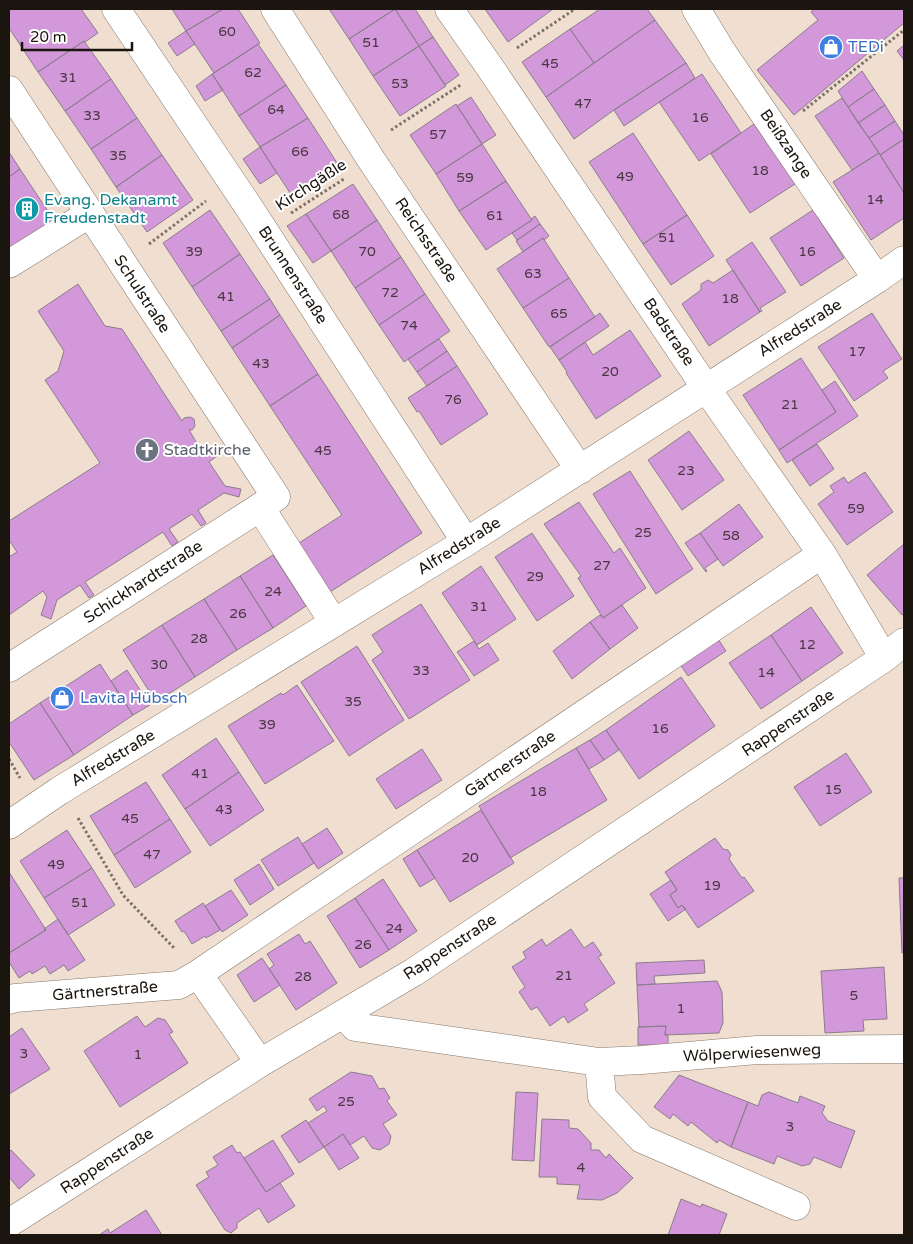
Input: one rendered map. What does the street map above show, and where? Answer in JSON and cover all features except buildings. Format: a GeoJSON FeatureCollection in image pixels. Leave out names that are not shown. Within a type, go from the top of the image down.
{"type":"FeatureCollection","features":[{"type":"Feature","properties":{"kind":"street","name":"Brunnenstraße"},"geometry":{"type":"LineString","coordinates":[[116,9],[264,230],[466,542]]}},
{"type":"Feature","properties":{"kind":"street","name":"Reichsstraße"},"geometry":{"type":"LineString","coordinates":[[274,9],[372,161],[580,470]]}},
{"type":"Feature","properties":{"kind":"street","name":"Badstraße"},"geometry":{"type":"LineString","coordinates":[[449,9],[706,388],[822,554],[898,654]]}},
{"type":"Feature","properties":{"kind":"street","name":"Beißzange"},"geometry":{"type":"LineString","coordinates":[[696,9],[722,52],[878,279]]}},
{"type":"Feature","properties":{"kind":"street","name":"Schulstraße"},"geometry":{"type":"LineString","coordinates":[[9,90],[122,263],[268,502],[334,623]]}},
{"type":"Feature","properties":{"kind":"street"},"geometry":{"type":"LineString","coordinates":[[9,264],[89,214]]}},
{"type":"Feature","properties":{"kind":"street","name":"Alfredstraße"},"geometry":{"type":"LineString","coordinates":[[9,824],[59,791],[466,542],[878,279],[904,260]]}},
{"type":"Feature","properties":{"kind":"street","name":"Schickhardtstraße"},"geometry":{"type":"LineString","coordinates":[[9,668],[268,502]]}},
{"type":"Feature","properties":{"kind":"street","name":"Gärtnerstraße"},"geometry":{"type":"LineString","coordinates":[[9,1000],[24,997],[179,985],[822,554]]}},
{"type":"Feature","properties":{"kind":"street","name":"Rappenstraße"},"geometry":{"type":"LineString","coordinates":[[9,1223],[260,1063],[414,972],[898,654]]}},
{"type":"Feature","properties":{"kind":"street"},"geometry":{"type":"LineString","coordinates":[[198,974],[260,1063]]}},
{"type":"Feature","properties":{"kind":"street","name":"Wölperwiesenweg"},"geometry":{"type":"LineString","coordinates":[[344,1014],[355,1027],[599,1062],[757,1050],[904,1049]]}},
{"type":"Feature","properties":{"kind":"street"},"geometry":{"type":"LineString","coordinates":[[599,1062],[602,1097],[642,1139],[796,1206]]}},
{"type":"Feature","properties":{"kind":"path"},"geometry":{"type":"LineString","coordinates":[[776,131],[904,30]]}},
{"type":"Feature","properties":{"kind":"path","name":"Kirchgäßle"},"geometry":{"type":"LineString","coordinates":[[264,230],[372,161]]}},
{"type":"Feature","properties":{"kind":"path"},"geometry":{"type":"LineString","coordinates":[[122,263],[231,182]]}},
{"type":"Feature","properties":{"kind":"path"},"geometry":{"type":"LineString","coordinates":[[59,791],[77,817],[123,895],[198,974]]}},
{"type":"Feature","properties":{"kind":"place","name":"TEDi"},"geometry":{"type":"Point","coordinates":[831,47]}},
{"type":"Feature","properties":{"kind":"place","name":"Evang. Dekanamt Freudenstadt"},"geometry":{"type":"Point","coordinates":[27,209]}},
{"type":"Feature","properties":{"kind":"place","name":"Stadtkirche"},"geometry":{"type":"Point","coordinates":[147,450]}},
{"type":"Feature","properties":{"kind":"place","name":"Lavita Hübsch"},"geometry":{"type":"Point","coordinates":[62,698]}}]}
